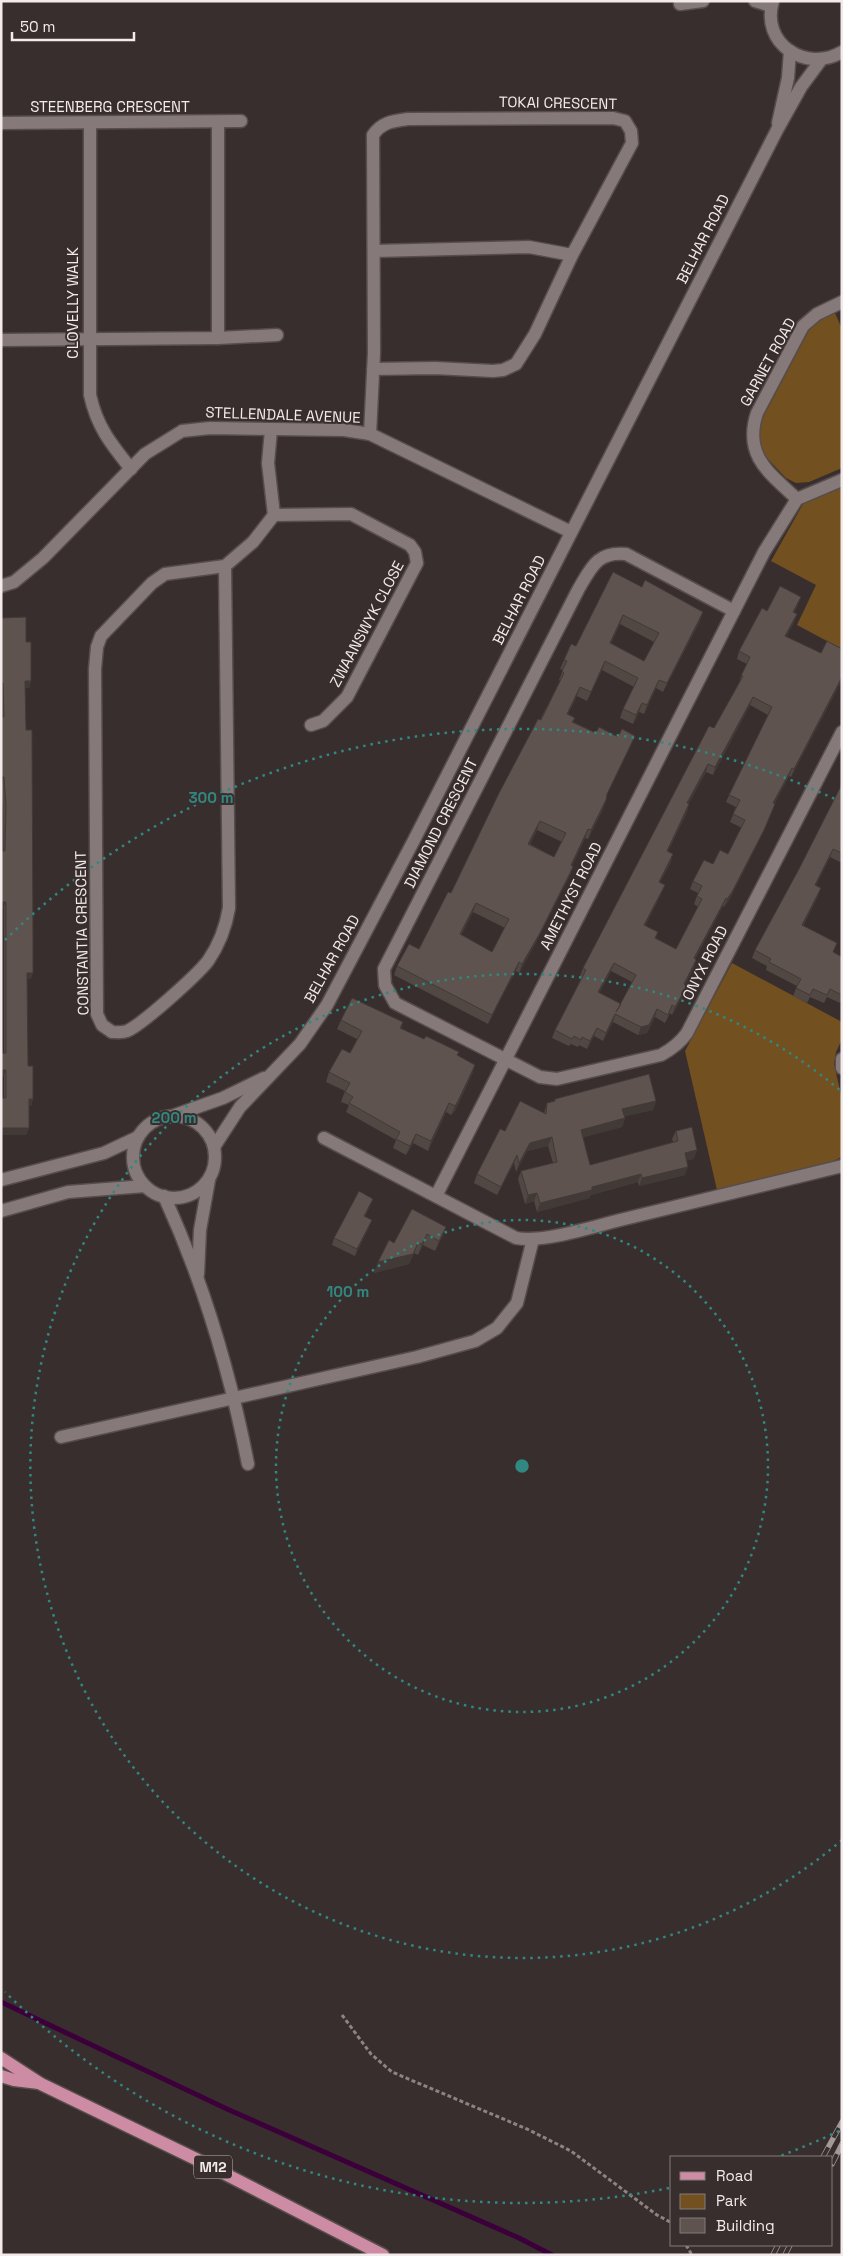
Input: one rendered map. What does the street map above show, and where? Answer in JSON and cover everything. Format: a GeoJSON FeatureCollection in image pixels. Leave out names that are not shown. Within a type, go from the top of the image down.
{"type":"FeatureCollection","features":[{"type":"Feature","properties":{"kind":"main road","name":"M12"},"geometry":{"type":"LineString","coordinates":[[1,2058],[41,2084],[200,2160],[383,2255]]}},
{"type":"Feature","properties":{"kind":"main road","name":"M12"},"geometry":{"type":"LineString","coordinates":[[1,2076],[41,2084]]}},
{"type":"Feature","properties":{"kind":"street"},"geometry":{"type":"LineString","coordinates":[[680,4],[703,1]]}},
{"type":"Feature","properties":{"kind":"street"},"geometry":{"type":"LineString","coordinates":[[755,1],[772,4],[771,19],[774,31],[780,43],[790,52],[805,58],[821,60],[842,52]]}},
{"type":"Feature","properties":{"kind":"street","name":"BELHAR ROAD"},"geometry":{"type":"LineString","coordinates":[[777,130],[778,117],[788,78],[790,52]]}},
{"type":"Feature","properties":{"kind":"street","name":"BELHAR ROAD"},"geometry":{"type":"LineString","coordinates":[[214,1147],[240,1107],[300,1044],[327,1005],[777,130],[801,87],[821,60]]}},
{"type":"Feature","properties":{"kind":"street","name":"TOKAI CRESCENT"},"geometry":{"type":"LineString","coordinates":[[370,434],[375,251],[373,135],[378,128],[388,122],[408,119],[620,119],[625,122],[631,131],[632,142],[572,255],[535,334],[511,367],[493,371],[435,368],[373,369]]}},
{"type":"Feature","properties":{"kind":"street","name":"STEENBERG CRESCENT"},"geometry":{"type":"LineString","coordinates":[[1,123],[90,124],[241,121]]}},
{"type":"Feature","properties":{"kind":"street"},"geometry":{"type":"LineString","coordinates":[[218,122],[218,338]]}},
{"type":"Feature","properties":{"kind":"street","name":"CLOVELLY WALK"},"geometry":{"type":"LineString","coordinates":[[90,124],[90,395],[94,415],[106,439],[131,470]]}},
{"type":"Feature","properties":{"kind":"street"},"geometry":{"type":"LineString","coordinates":[[375,251],[439,248],[529,248],[572,255]]}},
{"type":"Feature","properties":{"kind":"street","name":"GARNET ROAD"},"geometry":{"type":"LineString","coordinates":[[797,499],[766,469],[756,454],[752,439],[753,425],[757,413],[803,326],[817,314],[842,302]]}},
{"type":"Feature","properties":{"kind":"street"},"geometry":{"type":"LineString","coordinates":[[1,340],[218,338],[277,335]]}},
{"type":"Feature","properties":{"kind":"street","name":"STELLENDALE AVENUE"},"geometry":{"type":"LineString","coordinates":[[1,586],[14,582],[43,558],[145,454],[182,431],[210,428],[344,430],[370,434],[571,532]]}},
{"type":"Feature","properties":{"kind":"street"},"geometry":{"type":"LineString","coordinates":[[225,566],[253,542],[274,515],[268,463],[271,430]]}},
{"type":"Feature","properties":{"kind":"street"},"geometry":{"type":"LineString","coordinates":[[797,499],[842,480]]}},
{"type":"Feature","properties":{"kind":"street","name":"AMETHYST ROAD"},"geometry":{"type":"LineString","coordinates":[[436,1196],[764,552],[797,499]]}},
{"type":"Feature","properties":{"kind":"street","name":"ZWAANSWYK CLOSE"},"geometry":{"type":"LineString","coordinates":[[274,515],[351,514],[410,545],[415,552],[417,562],[348,697],[324,720],[311,725]]}},
{"type":"Feature","properties":{"kind":"street","name":"DIAMOND CRESCENT"},"geometry":{"type":"LineString","coordinates":[[506,1061],[395,1003],[387,992],[384,969],[578,590],[600,558],[608,553],[626,554],[734,611]]}},
{"type":"Feature","properties":{"kind":"street","name":"CONSTANTIA CRESCENT"},"geometry":{"type":"LineString","coordinates":[[225,566],[229,908],[227,920],[220,939],[207,962],[143,1021],[126,1031],[112,1032],[102,1025],[97,1014],[95,658],[97,647],[101,636],[152,583],[165,574],[225,566]]}},
{"type":"Feature","properties":{"kind":"street","name":"ONYX ROAD"},"geometry":{"type":"LineString","coordinates":[[506,1061],[540,1078],[557,1079],[661,1055],[677,1045],[687,1033],[842,732]]}},
{"type":"Feature","properties":{"kind":"street"},"geometry":{"type":"LineString","coordinates":[[842,1059],[842,1068]]}},
{"type":"Feature","properties":{"kind":"street","name":"BELHAR ROAD"},"geometry":{"type":"LineString","coordinates":[[174,1115],[223,1098],[272,1073]]}},
{"type":"Feature","properties":{"kind":"street"},"geometry":{"type":"LineString","coordinates":[[1,1180],[104,1153],[138,1137],[150,1123],[167,1116],[174,1115],[195,1121],[207,1132],[214,1147],[214,1163],[209,1178],[200,1230],[198,1279]]}},
{"type":"Feature","properties":{"kind":"street"},"geometry":{"type":"LineString","coordinates":[[138,1137],[133,1154],[136,1171],[145,1186],[164,1196],[177,1197],[190,1194],[201,1188],[209,1178]]}},
{"type":"Feature","properties":{"kind":"street"},"geometry":{"type":"LineString","coordinates":[[324,1138],[516,1238],[533,1239],[842,1166]]}},
{"type":"Feature","properties":{"kind":"street"},"geometry":{"type":"LineString","coordinates":[[1,1211],[68,1192],[145,1186]]}},
{"type":"Feature","properties":{"kind":"street"},"geometry":{"type":"LineString","coordinates":[[164,1196],[182,1235],[198,1279],[235,1398],[248,1464]]}},
{"type":"Feature","properties":{"kind":"street"},"geometry":{"type":"LineString","coordinates":[[62,1437],[407,1359],[476,1341],[498,1328],[517,1303],[533,1239]]}},
{"type":"Feature","properties":{"kind":"path"},"geometry":{"type":"LineString","coordinates":[[342,2015],[371,2054],[392,2072],[527,2129],[571,2151],[670,2222]]}},
{"type":"Feature","properties":{"kind":"green space"},"geometry":{"type":"Polygon","coordinates":[[[835,313],[842,329],[842,468],[809,482],[796,483],[786,478],[760,451],[758,444],[759,425],[810,328],[817,321],[835,313]]]}},
{"type":"Feature","properties":{"kind":"green space"},"geometry":{"type":"Polygon","coordinates":[[[842,485],[842,649],[797,625],[816,585],[771,561],[803,504],[842,485]]]}},
{"type":"Feature","properties":{"kind":"green space"},"geometry":{"type":"Polygon","coordinates":[[[732,963],[842,1022],[842,1039],[836,1052],[834,1064],[842,1099],[842,1157],[831,1162],[717,1190],[685,1051],[732,963]]]}},
{"type":"Feature","properties":{"kind":"building"},"geometry":{"type":"Polygon","coordinates":[[[613,572],[642,587],[645,580],[703,612],[667,683],[659,680],[647,705],[642,703],[636,715],[623,709],[638,678],[605,661],[591,692],[580,687],[567,714],[575,718],[572,722],[596,733],[599,727],[618,737],[622,729],[635,736],[591,830],[588,829],[571,865],[573,867],[540,933],[522,964],[519,962],[492,1015],[397,966],[409,944],[419,949],[448,892],[451,893],[499,793],[538,719],[541,720],[564,673],[562,671],[567,661],[564,660],[571,644],[576,646],[613,572]],[[623,615],[610,643],[644,661],[659,633],[623,615]],[[540,821],[528,844],[554,857],[566,833],[540,821]],[[476,903],[460,934],[492,952],[509,919],[476,903]]]}},
{"type":"Feature","properties":{"kind":"building"},"geometry":{"type":"Polygon","coordinates":[[[780,586],[801,597],[793,612],[797,614],[785,636],[821,653],[827,641],[842,649],[842,677],[794,769],[792,768],[773,803],[775,804],[764,830],[732,892],[726,898],[694,958],[696,960],[684,984],[687,986],[675,1007],[672,1005],[668,1015],[657,1009],[649,1025],[641,1027],[615,1014],[606,1033],[597,1028],[590,1041],[582,1037],[581,1040],[574,1036],[572,1039],[555,1030],[586,970],[583,968],[709,726],[714,728],[743,676],[741,676],[750,657],[739,651],[762,608],[767,611],[780,586]],[[753,697],[715,767],[708,764],[687,803],[689,804],[667,851],[673,854],[659,882],[665,885],[644,925],[658,932],[655,938],[676,949],[702,899],[697,896],[702,886],[693,881],[704,860],[713,864],[720,850],[728,854],[745,820],[733,814],[740,800],[729,795],[772,707],[753,697]],[[614,963],[598,992],[620,1004],[636,975],[614,963]]]}},
{"type":"Feature","properties":{"kind":"building"},"geometry":{"type":"Polygon","coordinates":[[[26,617],[26,642],[31,642],[31,681],[25,681],[26,730],[32,730],[33,973],[27,973],[28,1066],[33,1066],[33,1099],[29,1099],[29,1128],[1,1128],[1,1098],[6,1098],[6,1070],[1,1070],[1,1053],[6,1053],[6,902],[1,902],[1,851],[5,851],[6,805],[4,777],[1,777],[1,717],[4,717],[3,683],[1,683],[1,618],[26,617]]]}},
{"type":"Feature","properties":{"kind":"building"},"geometry":{"type":"Polygon","coordinates":[[[842,784],[842,853],[833,849],[815,885],[821,888],[802,925],[837,943],[833,952],[842,957],[842,995],[830,989],[827,995],[813,989],[810,995],[796,988],[801,979],[769,962],[771,959],[755,950],[842,784]]]}},
{"type":"Feature","properties":{"kind":"building"},"geometry":{"type":"Polygon","coordinates":[[[352,998],[403,1022],[400,1028],[424,1039],[426,1036],[459,1052],[457,1055],[475,1065],[455,1106],[449,1103],[431,1141],[416,1134],[410,1146],[396,1139],[400,1132],[349,1103],[353,1097],[345,1092],[350,1083],[329,1072],[342,1049],[350,1053],[362,1031],[341,1020],[352,998]]]}},
{"type":"Feature","properties":{"kind":"building"},"geometry":{"type":"Polygon","coordinates":[[[649,1074],[656,1101],[622,1109],[625,1118],[581,1130],[590,1165],[678,1141],[676,1131],[692,1127],[697,1150],[685,1153],[688,1167],[642,1178],[641,1174],[592,1187],[592,1190],[540,1203],[537,1193],[528,1195],[521,1171],[557,1162],[552,1137],[530,1143],[519,1163],[517,1155],[501,1187],[477,1174],[500,1129],[505,1131],[520,1101],[546,1114],[547,1103],[555,1101],[555,1099],[649,1074]]]}},
{"type":"Feature","properties":{"kind":"building"},"geometry":{"type":"Polygon","coordinates":[[[359,1191],[373,1199],[364,1216],[372,1220],[357,1249],[334,1238],[359,1191]]]}},
{"type":"Feature","properties":{"kind":"building"},"geometry":{"type":"Polygon","coordinates":[[[412,1209],[446,1227],[439,1241],[427,1234],[422,1244],[418,1243],[413,1254],[378,1262],[389,1240],[394,1243],[412,1209]]]}},
{"type":"Feature","properties":{"kind":"waterway"},"geometry":{"type":"LineString","coordinates":[[1,2002],[227,2109],[519,2238],[552,2255]]}},
{"type":"Feature","properties":{"kind":"railway"},"geometry":{"type":"LineString","coordinates":[[824,2156],[842,2122]]}},
{"type":"Feature","properties":{"kind":"railway"},"geometry":{"type":"LineString","coordinates":[[833,2162],[842,2144]]}},
{"type":"Feature","properties":{"kind":"railway"},"geometry":{"type":"LineString","coordinates":[[773,2255],[778,2246]]}},
{"type":"Feature","properties":{"kind":"railway"},"geometry":{"type":"LineString","coordinates":[[785,2255],[790,2246]]}}]}
